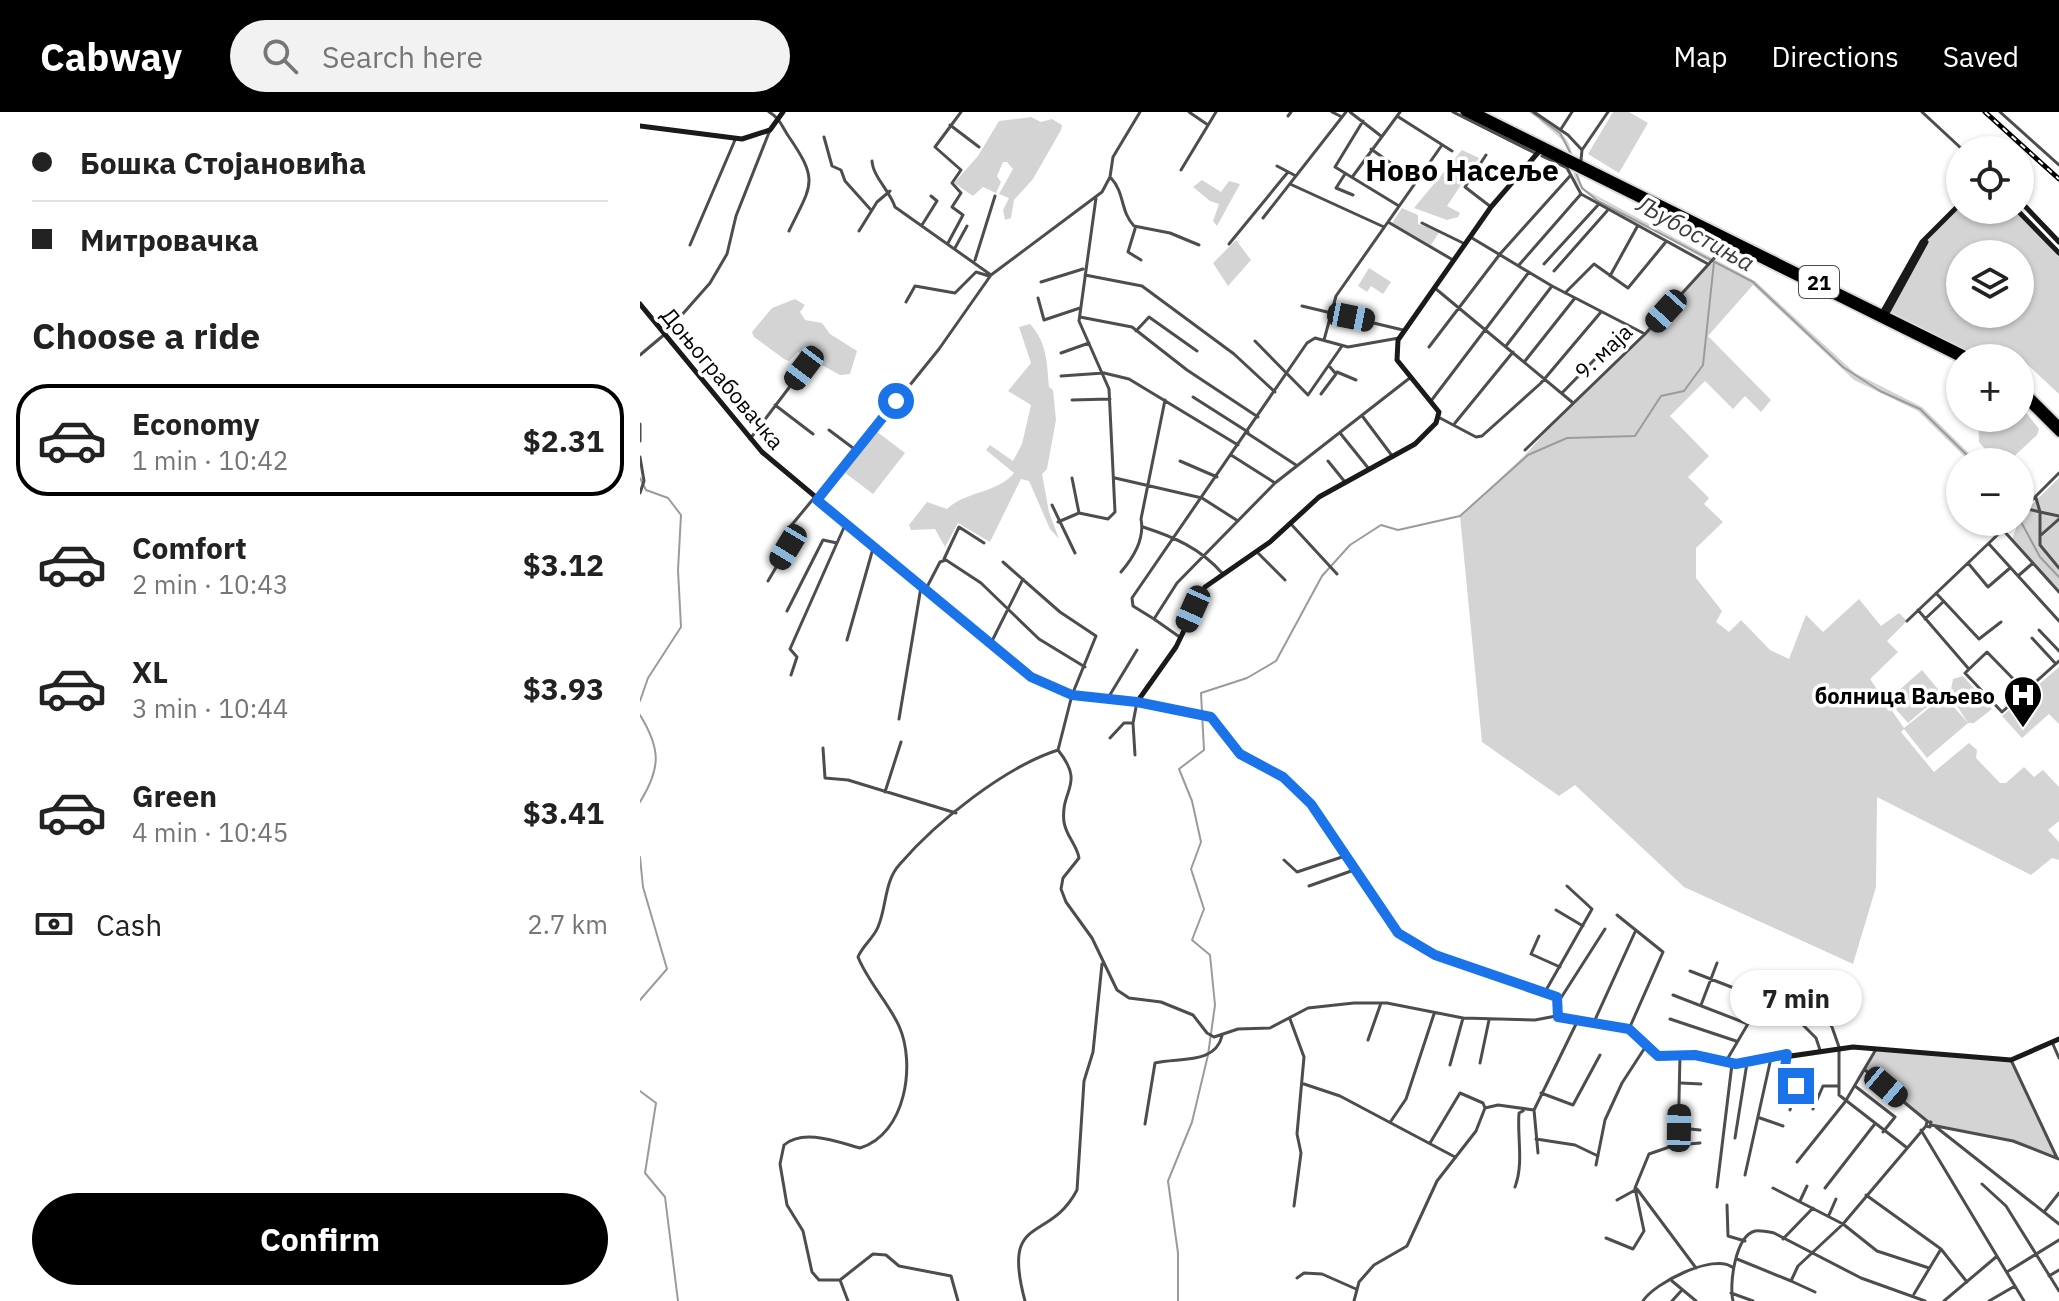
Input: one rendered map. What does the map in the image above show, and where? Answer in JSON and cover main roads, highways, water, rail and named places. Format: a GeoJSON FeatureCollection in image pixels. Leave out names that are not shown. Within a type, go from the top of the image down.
{"type":"FeatureCollection","features":[{"type":"Feature","properties":{"kind":"main road","name":"21"},"geometry":{"type":"LineString","coordinates":[[1464,112],[1946,346]]}},
{"type":"Feature","properties":{"kind":"main road","name":"21"},"geometry":{"type":"LineString","coordinates":[[1476,112],[1541,151]]}},
{"type":"Feature","properties":{"kind":"main road","name":"21"},"geometry":{"type":"LineString","coordinates":[[1883,316],[1946,350]]}},
{"type":"Feature","properties":{"kind":"main road"},"geometry":{"type":"LineString","coordinates":[[2034,400],[2059,425]]}},
{"type":"Feature","properties":{"kind":"main road"},"geometry":{"type":"LineString","coordinates":[[2034,408],[2059,433]]}},
{"type":"Feature","properties":{"kind":"waterway","name":"Љубостиња"},"geometry":{"type":"LineString","coordinates":[[1531,112],[1560,133],[1572,156]]}},
{"type":"Feature","properties":{"kind":"waterway","name":"Љубостиња"},"geometry":{"type":"LineString","coordinates":[[1575,170],[1582,188],[1598,201],[1753,282],[1843,367],[1880,391],[1920,409],[1960,448]]}},
{"type":"Feature","properties":{"kind":"waterway"},"geometry":{"type":"LineString","coordinates":[[1178,1301],[1178,1253],[1168,1181],[1192,1122],[1208,1055],[1215,1005],[1210,955],[1192,940],[1204,909],[1191,869],[1201,842],[1192,801],[1179,769],[1204,750],[1201,693],[1247,678],[1276,661],[1322,576],[1350,545],[1381,525],[1398,530],[1460,516],[1528,455],[1567,438],[1635,436],[1661,396],[1684,391],[1703,365],[1714,262]]}},
{"type":"Feature","properties":{"kind":"waterway"},"geometry":{"type":"LineString","coordinates":[[640,478],[646,490],[668,498],[681,515],[678,570],[681,627],[648,678],[640,701]]}},
{"type":"Feature","properties":{"kind":"waterway","name":"Љубостиња"},"geometry":{"type":"LineString","coordinates":[[2029,536],[2040,557],[2059,577]]}},
{"type":"Feature","properties":{"kind":"waterway"},"geometry":{"type":"LineString","coordinates":[[640,715],[652,738],[656,758],[652,779],[640,802]]}},
{"type":"Feature","properties":{"kind":"waterway"},"geometry":{"type":"LineString","coordinates":[[640,857],[643,887],[667,969],[640,1000]]}},
{"type":"Feature","properties":{"kind":"waterway"},"geometry":{"type":"LineString","coordinates":[[640,1091],[656,1103],[645,1173],[665,1197],[678,1301]]}},
{"type":"Feature","properties":{"kind":"railway"},"geometry":{"type":"LineString","coordinates":[[1985,112],[2059,179]]}},
{"type":"Feature","properties":{"kind":"place","name":"болница Ваљево"},"geometry":{"type":"Point","coordinates":[2023,729]}},
{"type":"Feature","properties":{"kind":"district","name":"Ново Насеље"},"geometry":{"type":"Point","coordinates":[1462,169]}}]}
